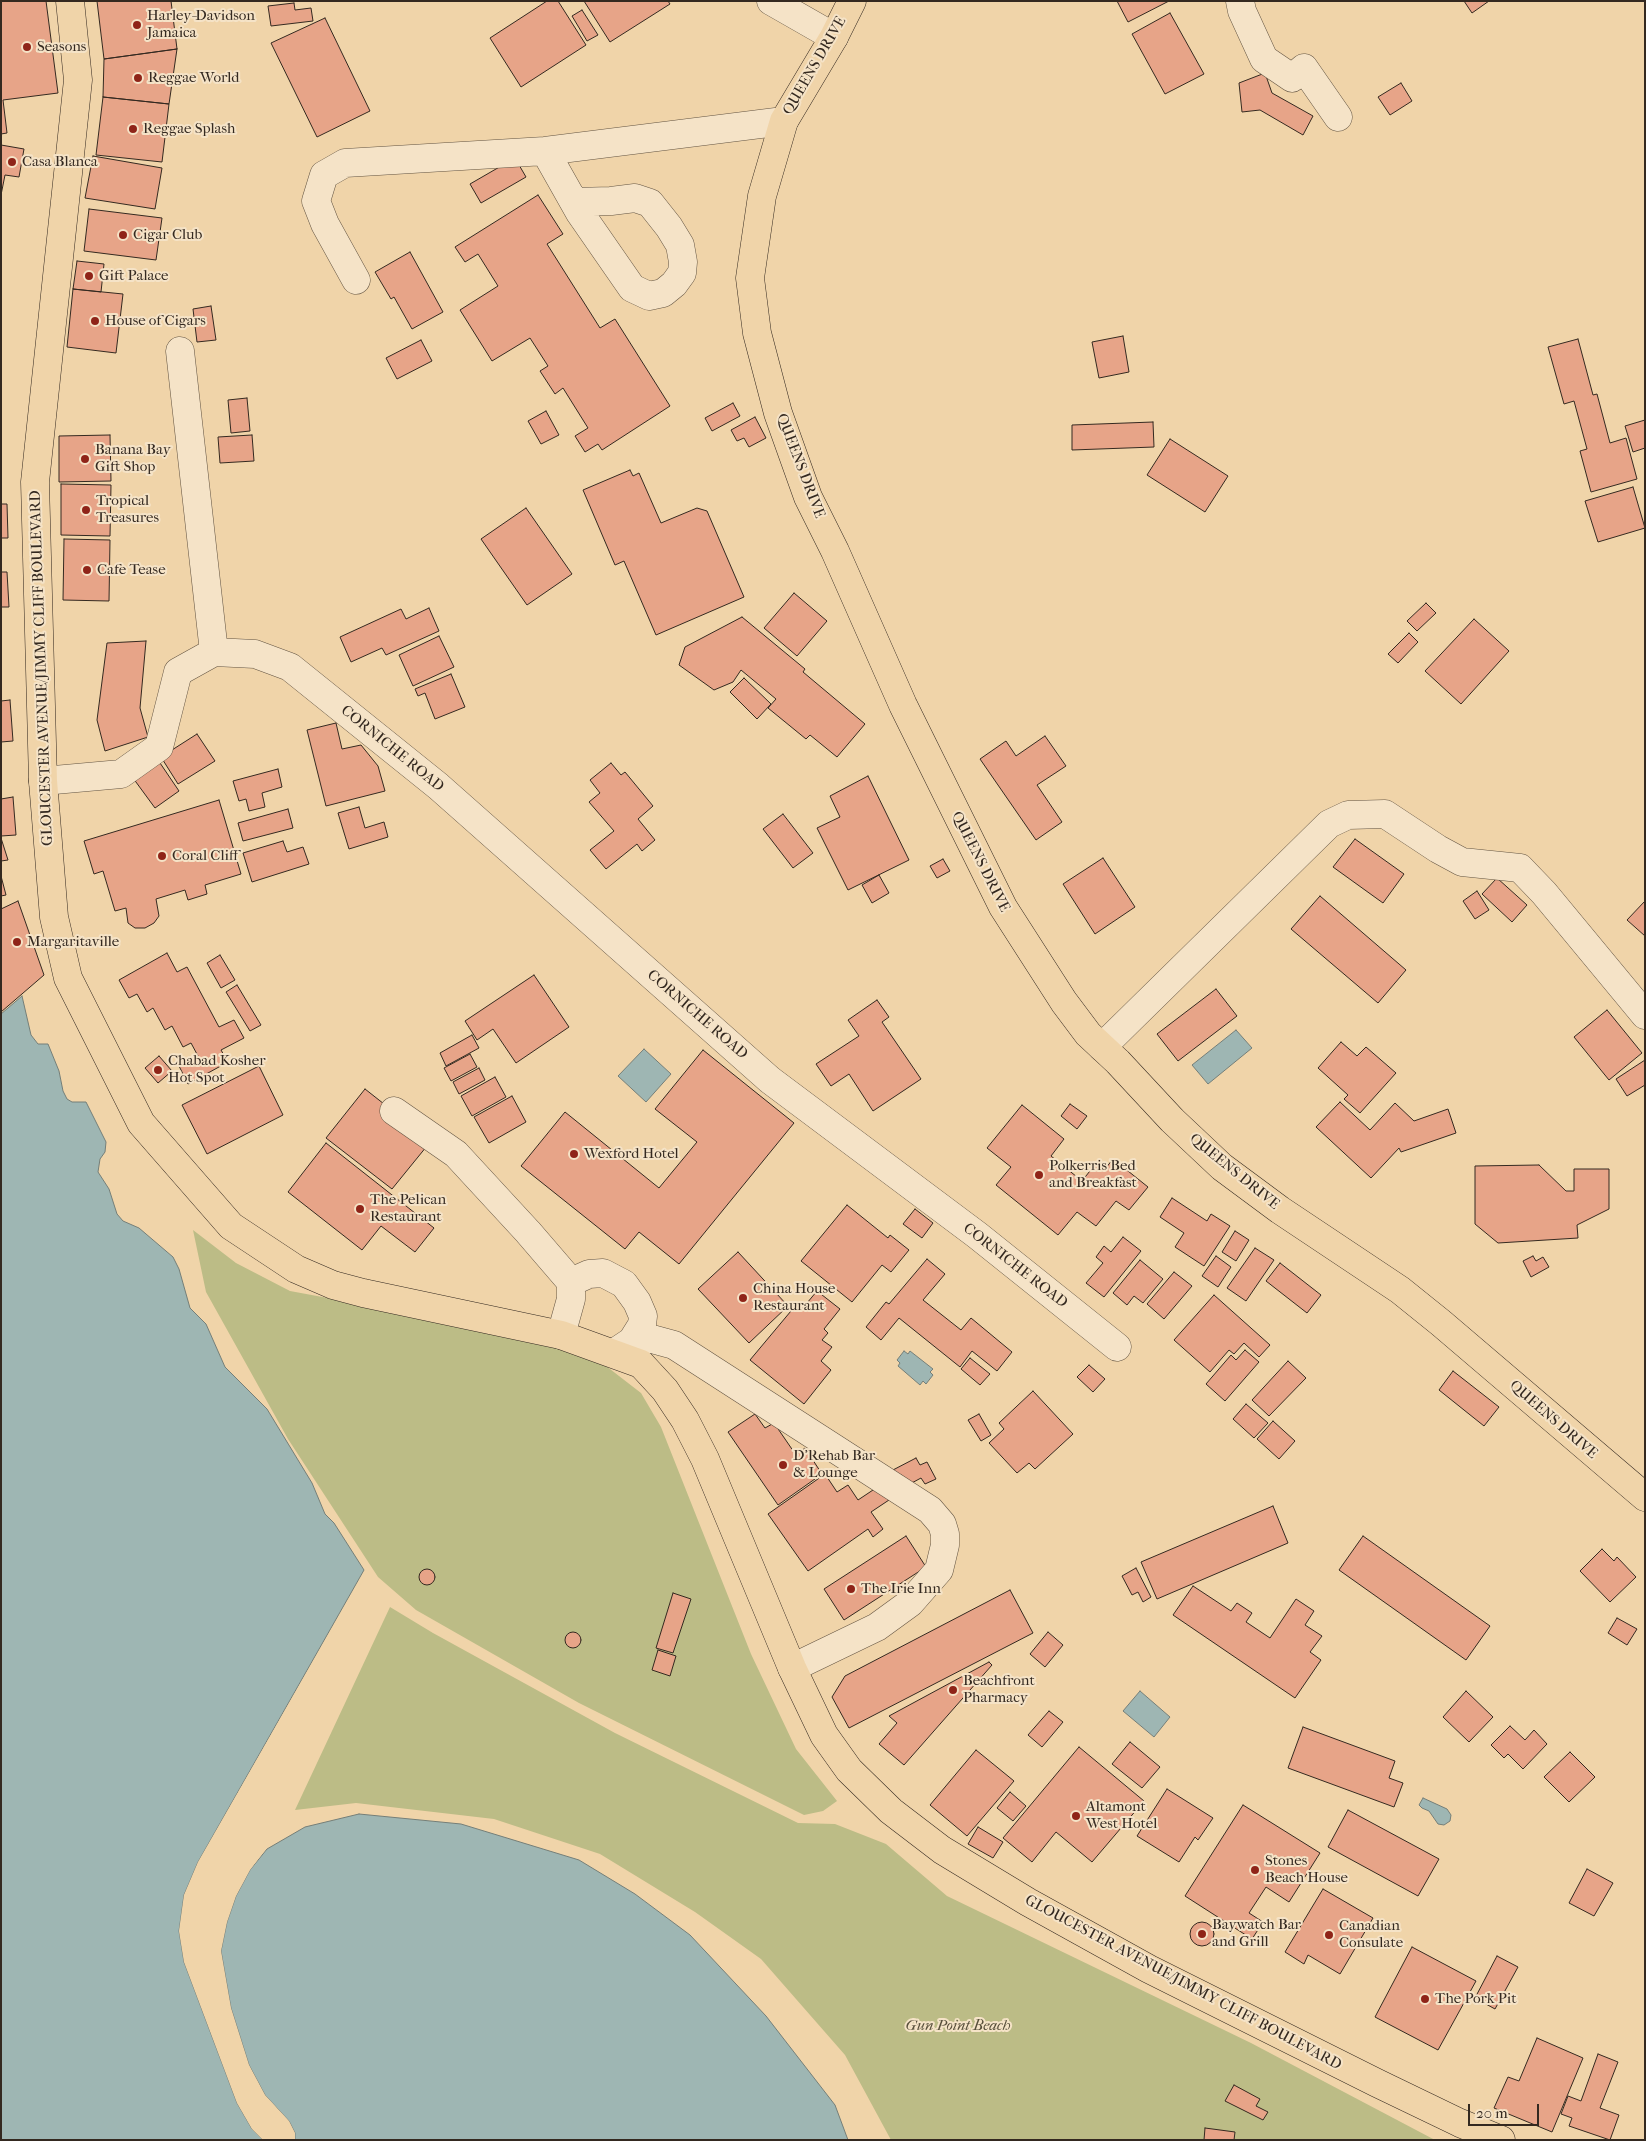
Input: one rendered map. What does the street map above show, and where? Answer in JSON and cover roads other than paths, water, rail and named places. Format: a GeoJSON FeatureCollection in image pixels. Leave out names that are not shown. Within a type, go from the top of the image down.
{"type":"FeatureCollection","features":[{"type":"Feature","properties":{"kind":"main road","name":"GLOUCESTER AVENUE/JIMMY CLIFF BOULEVARD"},"geometry":{"type":"LineString","coordinates":[[70,1],[78,80],[35,482],[43,781],[54,916],[68,978],[141,1123],[231,1226],[296,1269],[333,1285],[623,1347],[665,1390],[685,1420],[705,1459],[792,1668],[824,1735],[849,1770],[891,1812],[942,1850],[1028,1902],[1150,1968],[1376,2083],[1460,2123],[1501,2140]]}},
{"type":"Feature","properties":{"kind":"main road","name":"QUEENS DRIVE"},"geometry":{"type":"LineString","coordinates":[[852,1],[834,37],[784,121],[762,196],[750,278],[757,333],[789,443],[808,497],[904,705],[1003,907],[1064,1002],[1088,1034],[1172,1120],[1222,1167],[1280,1210],[1400,1290],[1645,1497]]}},
{"type":"Feature","properties":{"kind":"street"},"geometry":{"type":"LineString","coordinates":[[771,1],[834,37]]}},
{"type":"Feature","properties":{"kind":"street"},"geometry":{"type":"LineString","coordinates":[[1240,1],[1242,11],[1264,59],[1292,78],[1304,68],[1338,117]]}},
{"type":"Feature","properties":{"kind":"street"},"geometry":{"type":"LineString","coordinates":[[356,280],[325,224],[316,201],[324,175],[345,163],[545,151],[784,121]]}},
{"type":"Feature","properties":{"kind":"street"},"geometry":{"type":"LineString","coordinates":[[545,151],[574,202]]}},
{"type":"Feature","properties":{"kind":"street"},"geometry":{"type":"LineString","coordinates":[[43,781],[121,774],[159,747],[178,672],[214,652],[180,351]]}},
{"type":"Feature","properties":{"kind":"street","name":"CORNICHE ROAD"},"geometry":{"type":"LineString","coordinates":[[214,652],[255,654],[290,667],[438,786],[770,1080],[977,1235],[1118,1347]]}},
{"type":"Feature","properties":{"kind":"street"},"geometry":{"type":"LineString","coordinates":[[1102,1047],[1330,824],[1348,815],[1386,814],[1438,849],[1462,862],[1520,868],[1544,893],[1645,1014]]}},
{"type":"Feature","properties":{"kind":"street"},"geometry":{"type":"LineString","coordinates":[[394,1111],[456,1154],[571,1282],[571,1299],[561,1335]]}},
{"type":"Feature","properties":{"kind":"street"},"geometry":{"type":"LineString","coordinates":[[571,1282],[589,1274],[603,1273],[624,1284],[637,1302],[643,1316],[642,1325],[623,1347]]}},
{"type":"Feature","properties":{"kind":"street"},"geometry":{"type":"LineString","coordinates":[[623,1347],[652,1339],[674,1345],[930,1510],[942,1524],[945,1534],[945,1545],[939,1570],[910,1603],[877,1627],[792,1668]]}},
{"type":"Feature","properties":{"kind":"water"},"geometry":{"type":"Polygon","coordinates":[[[22,996],[31,1035],[38,1044],[48,1044],[59,1071],[63,1091],[67,1099],[72,1102],[86,1102],[106,1142],[105,1152],[100,1159],[98,1172],[109,1189],[117,1214],[123,1221],[139,1228],[173,1257],[179,1269],[190,1308],[206,1324],[225,1367],[267,1409],[312,1483],[325,1514],[334,1523],[364,1570],[198,1862],[184,1895],[179,1931],[184,1962],[237,2103],[252,2129],[263,2140],[1,2140],[1,1014],[22,996]]]}},
{"type":"Feature","properties":{"kind":"water"},"geometry":{"type":"Polygon","coordinates":[[[1236,1030],[1252,1048],[1208,1084],[1192,1065],[1236,1030]]]}},
{"type":"Feature","properties":{"kind":"water"},"geometry":{"type":"Polygon","coordinates":[[[644,1049],[671,1074],[646,1102],[618,1076],[644,1049]]]}},
{"type":"Feature","properties":{"kind":"water"},"geometry":{"type":"Polygon","coordinates":[[[904,1351],[908,1354],[910,1351],[933,1369],[930,1372],[933,1375],[926,1384],[923,1381],[920,1385],[898,1366],[900,1363],[897,1360],[904,1351]]]}},
{"type":"Feature","properties":{"kind":"water"},"geometry":{"type":"Polygon","coordinates":[[[1140,1691],[1170,1717],[1154,1737],[1123,1711],[1140,1691]]]}},
{"type":"Feature","properties":{"kind":"water"},"geometry":{"type":"Polygon","coordinates":[[[1423,1798],[1447,1809],[1451,1815],[1450,1821],[1444,1825],[1438,1824],[1429,1811],[1419,1805],[1423,1798]]]}},
{"type":"Feature","properties":{"kind":"water"},"geometry":{"type":"Polygon","coordinates":[[[359,1814],[461,1824],[579,1860],[635,1894],[690,1935],[766,2016],[835,2105],[848,2140],[295,2140],[295,2133],[289,2121],[265,2095],[249,2065],[231,2008],[221,1951],[227,1922],[236,1896],[250,1870],[267,1849],[305,1827],[359,1814]]]}},
{"type":"Feature","properties":{"kind":"place","name":"Harley-Davidson Jamaica"},"geometry":{"type":"Point","coordinates":[137,25]}},
{"type":"Feature","properties":{"kind":"place","name":"Seasons"},"geometry":{"type":"Point","coordinates":[27,47]}},
{"type":"Feature","properties":{"kind":"place","name":"Reggae World"},"geometry":{"type":"Point","coordinates":[138,78]}},
{"type":"Feature","properties":{"kind":"place","name":"Reggae Splash"},"geometry":{"type":"Point","coordinates":[133,129]}},
{"type":"Feature","properties":{"kind":"place","name":"Casa Blanca"},"geometry":{"type":"Point","coordinates":[12,162]}},
{"type":"Feature","properties":{"kind":"place","name":"Cigar Club"},"geometry":{"type":"Point","coordinates":[123,235]}},
{"type":"Feature","properties":{"kind":"place","name":"Gift Palace"},"geometry":{"type":"Point","coordinates":[89,276]}},
{"type":"Feature","properties":{"kind":"place","name":"House of Cigars"},"geometry":{"type":"Point","coordinates":[95,321]}},
{"type":"Feature","properties":{"kind":"place","name":"Banana Bay Gift Shop"},"geometry":{"type":"Point","coordinates":[85,459]}},
{"type":"Feature","properties":{"kind":"place","name":"Tropical Treasures"},"geometry":{"type":"Point","coordinates":[86,510]}},
{"type":"Feature","properties":{"kind":"place","name":"Cafe Tease"},"geometry":{"type":"Point","coordinates":[87,570]}},
{"type":"Feature","properties":{"kind":"place","name":"Coral Cliff"},"geometry":{"type":"Point","coordinates":[162,856]}},
{"type":"Feature","properties":{"kind":"place","name":"Margaritaville"},"geometry":{"type":"Point","coordinates":[17,942]}},
{"type":"Feature","properties":{"kind":"place","name":"Chabad Kosher Hot Spot"},"geometry":{"type":"Point","coordinates":[158,1070]}},
{"type":"Feature","properties":{"kind":"place","name":"Wexford Hotel"},"geometry":{"type":"Point","coordinates":[574,1154]}},
{"type":"Feature","properties":{"kind":"place","name":"Polkerris Bed and Breakfast"},"geometry":{"type":"Point","coordinates":[1039,1175]}},
{"type":"Feature","properties":{"kind":"place","name":"The Pelican Restaurant"},"geometry":{"type":"Point","coordinates":[360,1209]}},
{"type":"Feature","properties":{"kind":"place","name":"China House Restaurant"},"geometry":{"type":"Point","coordinates":[743,1298]}},
{"type":"Feature","properties":{"kind":"place","name":"D'Rehab Bar & Lounge"},"geometry":{"type":"Point","coordinates":[783,1465]}},
{"type":"Feature","properties":{"kind":"place","name":"The Irie Inn"},"geometry":{"type":"Point","coordinates":[851,1589]}},
{"type":"Feature","properties":{"kind":"place","name":"Beachfront Pharmacy"},"geometry":{"type":"Point","coordinates":[953,1690]}},
{"type":"Feature","properties":{"kind":"place","name":"Altamont West Hotel"},"geometry":{"type":"Point","coordinates":[1076,1816]}},
{"type":"Feature","properties":{"kind":"place","name":"Stones Beach House"},"geometry":{"type":"Point","coordinates":[1255,1870]}},
{"type":"Feature","properties":{"kind":"place","name":"Baywatch Bar and Grill"},"geometry":{"type":"Point","coordinates":[1202,1934]}},
{"type":"Feature","properties":{"kind":"place","name":"Canadian Consulate"},"geometry":{"type":"Point","coordinates":[1329,1935]}},
{"type":"Feature","properties":{"kind":"place","name":"The Pork Pit"},"geometry":{"type":"Point","coordinates":[1425,1999]}},
{"type":"Feature","properties":{"kind":"park label","name":"Gun Point Beach"},"geometry":{"type":"Point","coordinates":[958,2026]}}]}
